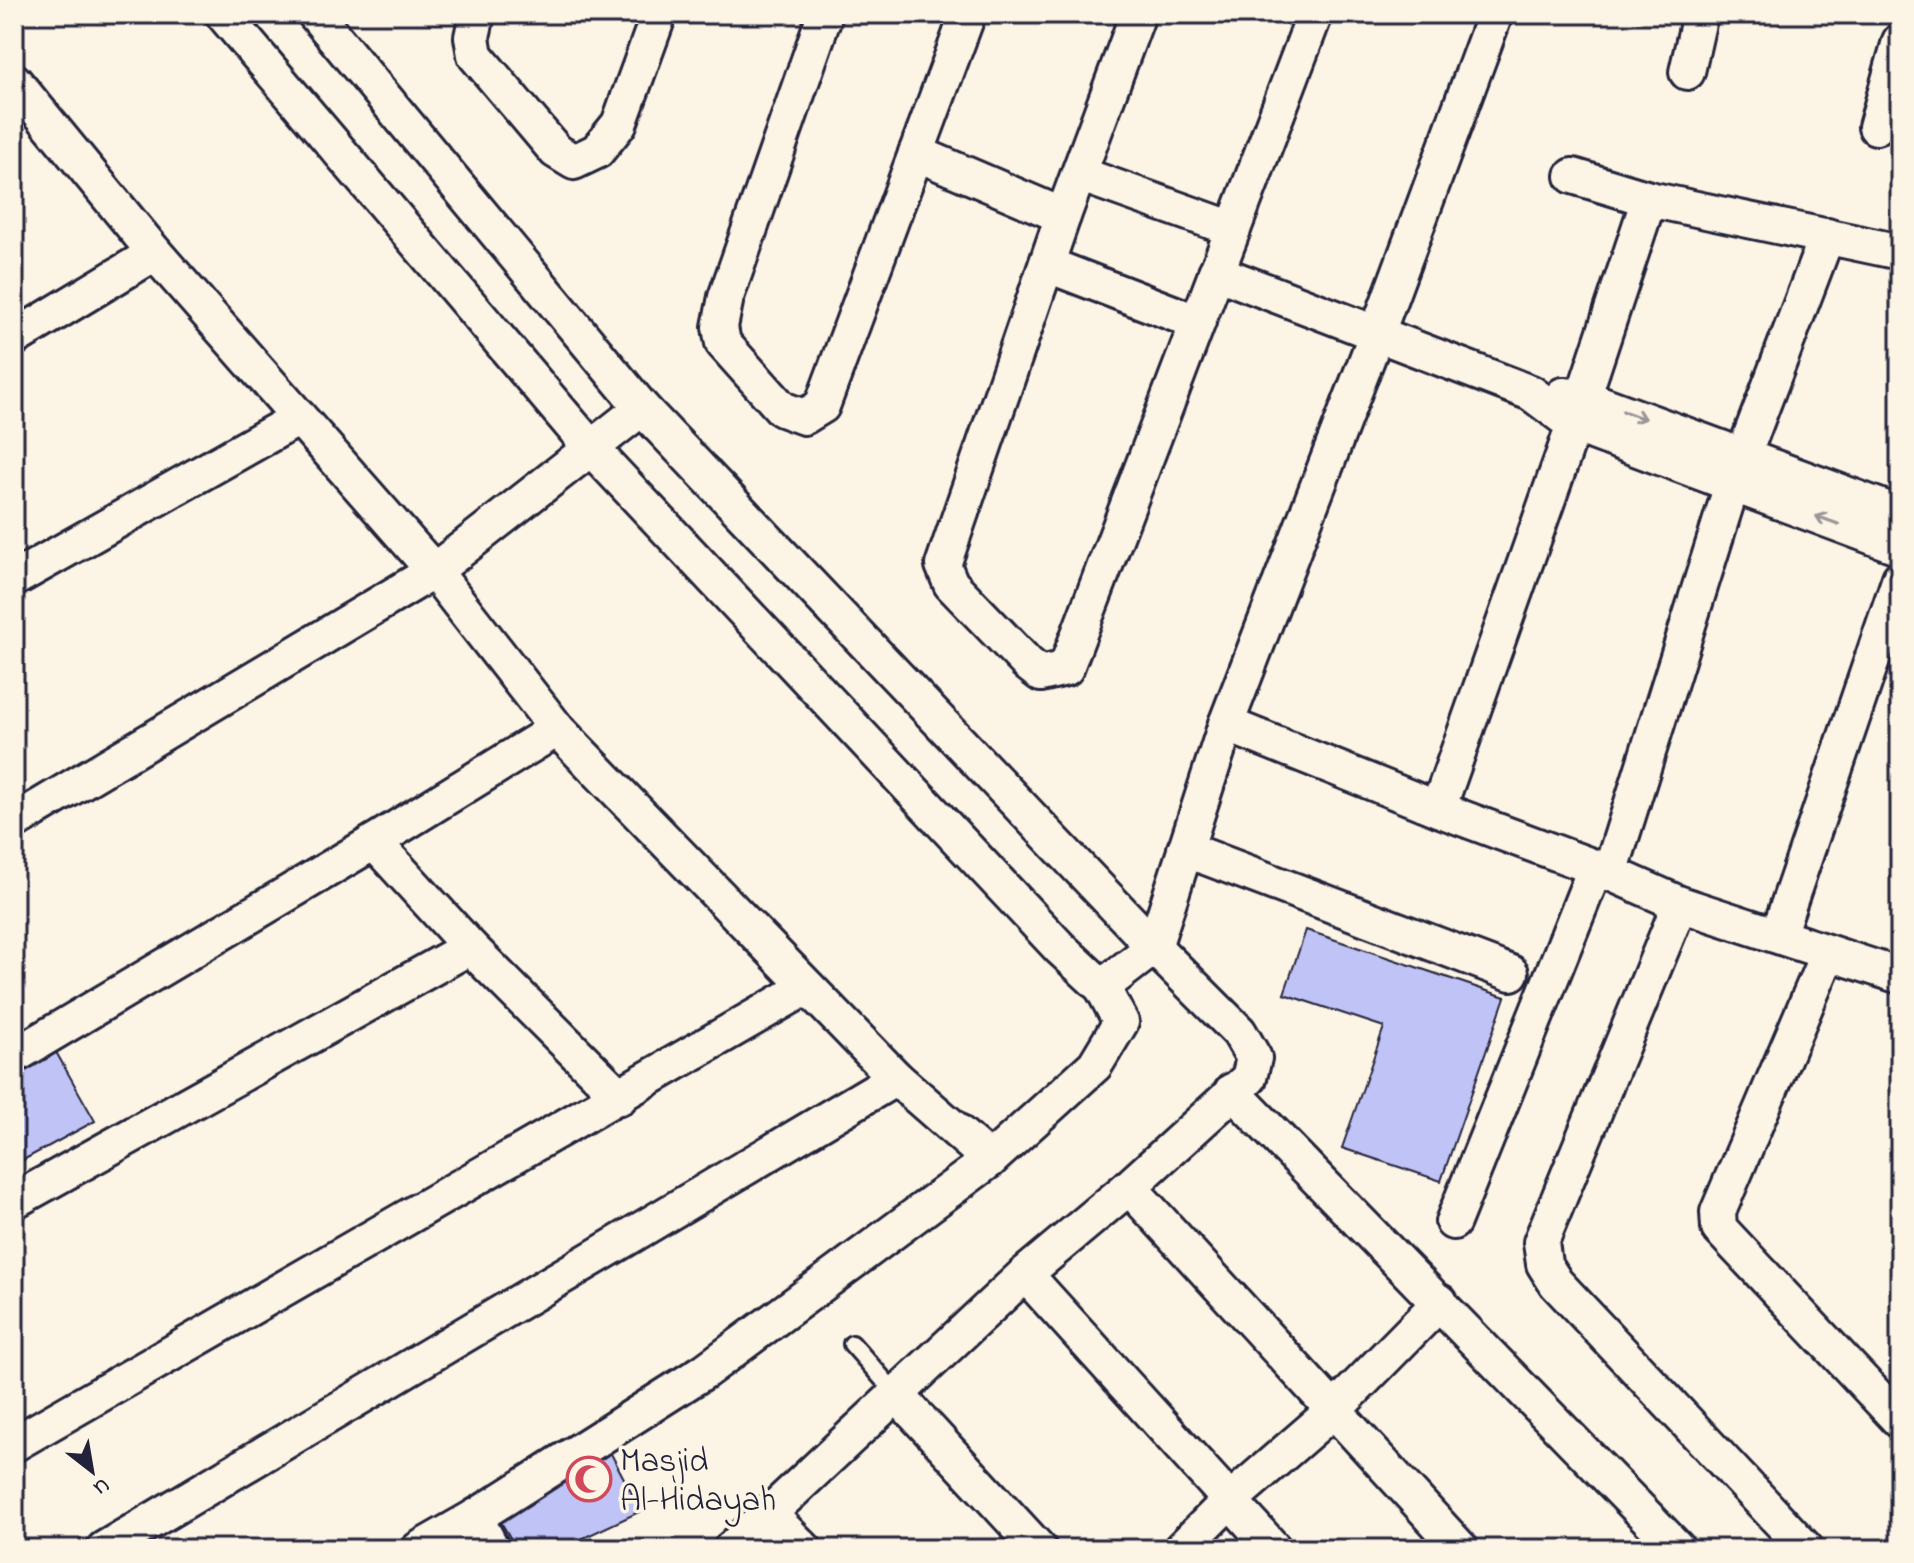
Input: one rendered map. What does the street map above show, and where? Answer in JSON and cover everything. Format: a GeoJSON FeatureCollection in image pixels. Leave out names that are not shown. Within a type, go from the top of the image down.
{"type":"FeatureCollection","features":[{"type":"Feature","properties":{"kind":"street"},"geometry":{"type":"LineString","coordinates":[[223,14],[591,448],[1060,948],[1102,987],[1121,1022],[1095,1065],[990,1160],[705,1371],[475,1517],[419,1549]]}},
{"type":"Feature","properties":{"kind":"street"},"geometry":{"type":"LineString","coordinates":[[315,14],[642,408],[1154,947],[1239,1032],[1254,1058],[1249,1078],[1129,1187],[1025,1274],[731,1549]]}},
{"type":"Feature","properties":{"kind":"street"},"geometry":{"type":"LineString","coordinates":[[477,14],[472,37],[475,55],[556,151],[574,162],[597,151],[619,124],[659,14]]}},
{"type":"Feature","properties":{"kind":"street"},"geometry":{"type":"LineString","coordinates":[[825,14],[726,297],[720,327],[723,343],[782,409],[804,417],[822,406],[968,14]]}},
{"type":"Feature","properties":{"kind":"street"},"geometry":{"type":"LineString","coordinates":[[1138,14],[1063,216],[943,565],[951,584],[1041,674],[1066,668],[1315,14]]}},
{"type":"Feature","properties":{"kind":"street"},"geometry":{"type":"LineString","coordinates":[[1102,987],[1154,947],[1226,724],[1377,333],[1495,14]]}},
{"type":"Feature","properties":{"kind":"street"},"geometry":{"type":"LineString","coordinates":[[1687,72],[1700,14]]}},
{"type":"Feature","properties":{"kind":"street"},"geometry":{"type":"LineString","coordinates":[[1876,127],[1900,41]]}},
{"type":"Feature","properties":{"kind":"street"},"geometry":{"type":"LineString","coordinates":[[14,81],[155,253],[434,571],[557,729],[896,1078],[990,1160]]}},
{"type":"Feature","properties":{"kind":"street"},"geometry":{"type":"LineString","coordinates":[[916,153],[1063,216]]}},
{"type":"Feature","properties":{"kind":"street"},"geometry":{"type":"LineString","coordinates":[[1079,174],[1233,229]]}},
{"type":"Feature","properties":{"kind":"street"},"geometry":{"type":"LineString","coordinates":[[1573,176],[1649,199],[1900,252]]}},
{"type":"Feature","properties":{"kind":"street"},"geometry":{"type":"LineString","coordinates":[[1438,809],[1579,411],[1649,199]]}},
{"type":"Feature","properties":{"kind":"street"},"geometry":{"type":"LineString","coordinates":[[1453,1222],[1543,1003],[1603,871],[1737,470],[1827,236]]}},
{"type":"Feature","properties":{"kind":"street"},"geometry":{"type":"LineString","coordinates":[[14,338],[155,253]]}},
{"type":"Feature","properties":{"kind":"street"},"geometry":{"type":"LineString","coordinates":[[1048,265],[1196,322]]}},
{"type":"Feature","properties":{"kind":"street"},"geometry":{"type":"LineString","coordinates":[[1216,272],[1737,470],[1900,547]]}},
{"type":"Feature","properties":{"kind":"street"},"geometry":{"type":"LineString","coordinates":[[14,822],[434,571],[642,408]]}},
{"type":"Feature","properties":{"kind":"street"},"geometry":{"type":"LineString","coordinates":[[14,579],[299,418]]}},
{"type":"Feature","properties":{"kind":"street"},"geometry":{"type":"LineString","coordinates":[[1737,470],[1900,514]]}},
{"type":"Feature","properties":{"kind":"street"},"geometry":{"type":"LineString","coordinates":[[1778,935],[1900,578]]}},
{"type":"Feature","properties":{"kind":"street"},"geometry":{"type":"LineString","coordinates":[[1226,724],[1680,904],[1900,976]]}},
{"type":"Feature","properties":{"kind":"street"},"geometry":{"type":"LineString","coordinates":[[14,1056],[557,729]]}},
{"type":"Feature","properties":{"kind":"street"},"geometry":{"type":"LineString","coordinates":[[374,842],[470,947],[620,1097]]}},
{"type":"Feature","properties":{"kind":"street"},"geometry":{"type":"LineString","coordinates":[[1185,849],[1511,973]]}},
{"type":"Feature","properties":{"kind":"street"},"geometry":{"type":"LineString","coordinates":[[1680,904],[1541,1242],[1544,1264],[1556,1283],[1806,1549]]}},
{"type":"Feature","properties":{"kind":"street"},"geometry":{"type":"LineString","coordinates":[[14,1201],[470,947]]}},
{"type":"Feature","properties":{"kind":"street"},"geometry":{"type":"LineString","coordinates":[[1828,953],[1718,1212],[1719,1228],[1900,1421]]}},
{"type":"Feature","properties":{"kind":"street"},"geometry":{"type":"LineString","coordinates":[[14,1444],[807,987]]}},
{"type":"Feature","properties":{"kind":"street"},"geometry":{"type":"LineString","coordinates":[[104,1549],[896,1078]]}},
{"type":"Feature","properties":{"kind":"street"},"geometry":{"type":"LineString","coordinates":[[1232,1091],[1678,1549]]}},
{"type":"Feature","properties":{"kind":"street"},"geometry":{"type":"LineString","coordinates":[[1129,1187],[1461,1549]]}},
{"type":"Feature","properties":{"kind":"street"},"geometry":{"type":"LineString","coordinates":[[1025,1274],[1274,1549]]}},
{"type":"Feature","properties":{"kind":"street"},"geometry":{"type":"LineString","coordinates":[[1181,1549],[1229,1501],[1334,1410],[1440,1302]]}},
{"type":"Feature","properties":{"kind":"street"},"geometry":{"type":"LineString","coordinates":[[898,1396],[1039,1549]]}},
{"type":"Feature","properties":{"kind":"street"},"geometry":{"type":"LineString","coordinates":[[768,1513],[804,1549]]}},
{"type":"Feature","properties":{"kind":"street"},"geometry":{"type":"LineString","coordinates":[[475,1517],[492,1549]]}},
{"type":"Feature","properties":{"kind":"lane"},"geometry":{"type":"LineString","coordinates":[[852,1344],[898,1396]]}},
{"type":"Feature","properties":{"kind":"building"},"geometry":{"type":"Polygon","coordinates":[[[1306,930],[1505,997],[1441,1181],[1342,1148],[1384,1027],[1284,994],[1306,930]]]}},
{"type":"Feature","properties":{"kind":"building"},"geometry":{"type":"Polygon","coordinates":[[[56,1052],[95,1121],[14,1165],[14,1076],[56,1052]]]}},
{"type":"Feature","properties":{"kind":"building","name":"Masjid Al-Hidayah"},"geometry":{"type":"Polygon","coordinates":[[[607,1446],[641,1511],[560,1549],[517,1549],[496,1514],[607,1446]]]}},
{"type":"Feature","properties":{"kind":"place","name":"Masjid Al-Hidayah"},"geometry":{"type":"Point","coordinates":[589,1479]}}]}
